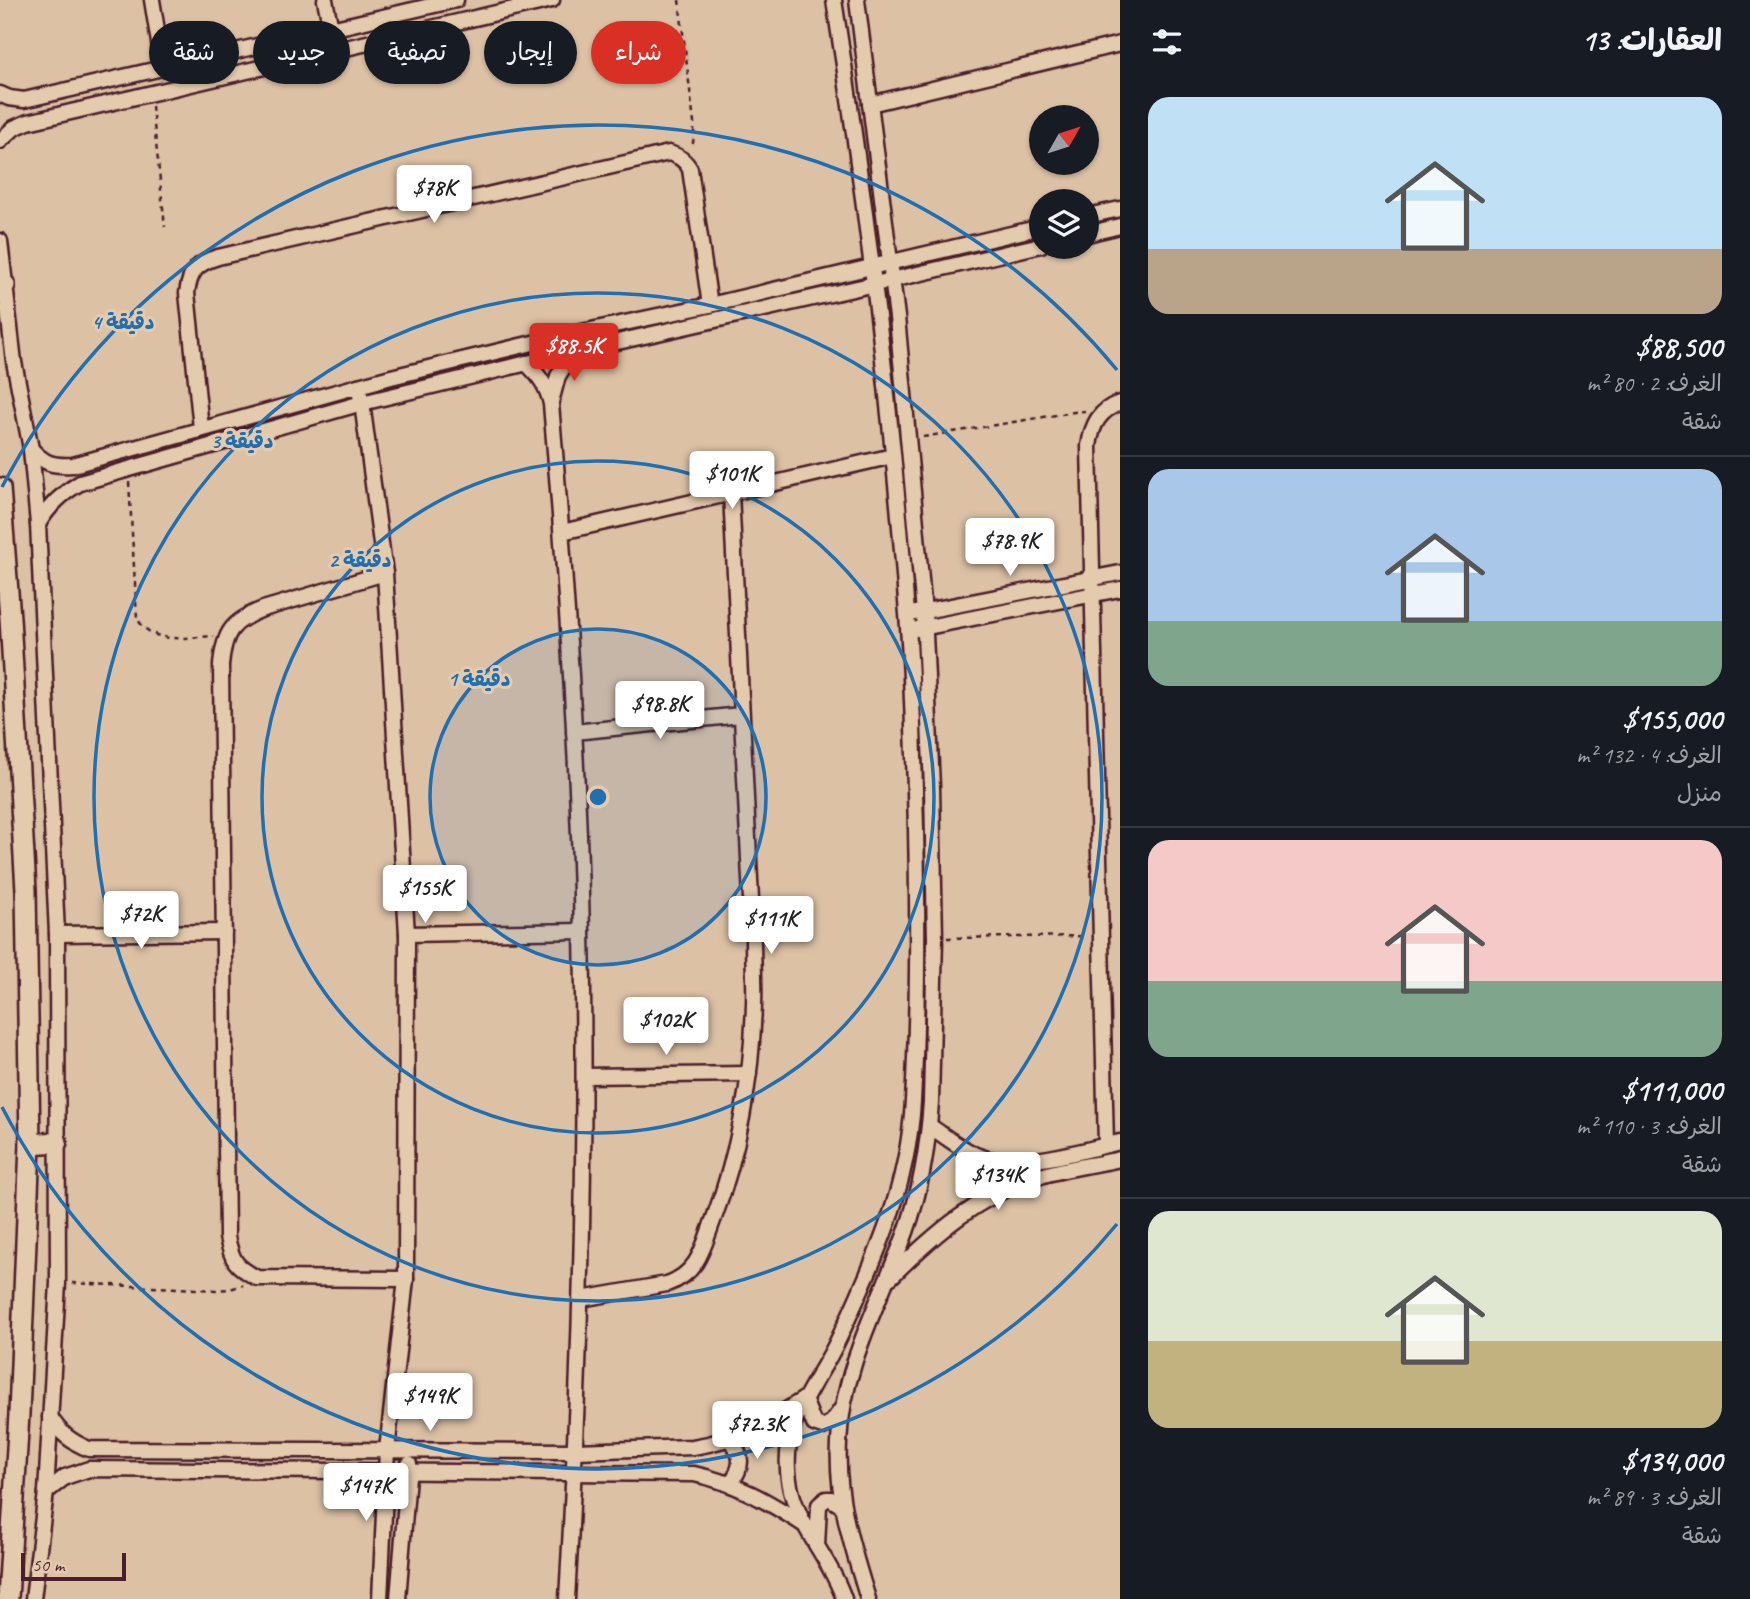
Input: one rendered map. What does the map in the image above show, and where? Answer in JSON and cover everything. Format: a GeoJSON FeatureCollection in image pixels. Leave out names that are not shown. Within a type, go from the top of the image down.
{"type":"FeatureCollection","features":[{"type":"Feature","properties":{"kind":"street"},"geometry":{"type":"LineString","coordinates":[[152,0],[155,21]]}},
{"type":"Feature","properties":{"kind":"street"},"geometry":{"type":"LineString","coordinates":[[325,0],[329,21]]}},
{"type":"Feature","properties":{"kind":"street"},"geometry":{"type":"LineString","coordinates":[[350,25],[456,0]]}},
{"type":"Feature","properties":{"kind":"street"},"geometry":{"type":"LineString","coordinates":[[0,141],[14,128],[28,121],[552,0]]}},
{"type":"Feature","properties":{"kind":"street"},"geometry":{"type":"LineString","coordinates":[[834,0],[860,164],[893,456],[908,631],[918,947],[913,1101],[900,1190],[883,1238],[830,1358],[804,1399],[794,1419],[789,1440],[787,1463],[796,1506],[844,1599]]}},
{"type":"Feature","properties":{"kind":"street"},"geometry":{"type":"LineString","coordinates":[[857,0],[892,280],[925,612],[935,938],[930,1126],[923,1173],[906,1232],[851,1371],[839,1442],[838,1466],[842,1506],[868,1599]]}},
{"type":"Feature","properties":{"kind":"street"},"geometry":{"type":"LineString","coordinates":[[870,104],[1120,44]]}},
{"type":"Feature","properties":{"kind":"street"},"geometry":{"type":"LineString","coordinates":[[0,94],[24,100],[149,70]]}},
{"type":"Feature","properties":{"kind":"street"},"geometry":{"type":"LineString","coordinates":[[201,428],[187,293],[188,280],[195,269],[205,261],[669,153],[686,162],[691,177],[710,305]]}},
{"type":"Feature","properties":{"kind":"street"},"geometry":{"type":"LineString","coordinates":[[1099,213],[1120,208]]}},
{"type":"Feature","properties":{"kind":"street"},"geometry":{"type":"LineString","coordinates":[[1099,231],[1120,226]]}},
{"type":"Feature","properties":{"kind":"street"},"geometry":{"type":"LineString","coordinates":[[31,449],[42,460],[57,466],[73,465],[358,386],[558,337],[710,305],[1029,230]]}},
{"type":"Feature","properties":{"kind":"street"},"geometry":{"type":"LineString","coordinates":[[0,241],[3,286],[14,362],[31,449],[38,524],[57,934],[58,1283],[46,1492],[33,1599]]}},
{"type":"Feature","properties":{"kind":"street"},"geometry":{"type":"LineString","coordinates":[[38,524],[48,507],[62,493],[80,483],[362,403],[1029,248]]}},
{"type":"Feature","properties":{"kind":"street"},"geometry":{"type":"LineString","coordinates":[[551,404],[558,376],[573,352]]}},
{"type":"Feature","properties":{"kind":"street"},"geometry":{"type":"LineString","coordinates":[[526,363],[543,381],[551,404],[574,732],[582,931],[584,1076],[581,1300],[575,1474],[567,1599]]}},
{"type":"Feature","properties":{"kind":"street"},"geometry":{"type":"LineString","coordinates":[[358,386],[385,573],[408,934],[406,1279],[387,1450],[380,1599]]}},
{"type":"Feature","properties":{"kind":"street"},"geometry":{"type":"LineString","coordinates":[[930,1126],[964,1149],[999,1161],[1017,1162],[1113,1143],[1101,935],[1089,446],[1091,430],[1099,416],[1111,406],[1120,403]]}},
{"type":"Feature","properties":{"kind":"street"},"geometry":{"type":"LineString","coordinates":[[562,532],[893,456]]}},
{"type":"Feature","properties":{"kind":"street"},"geometry":{"type":"LineString","coordinates":[[0,488],[6,653],[26,890],[30,1144],[8,1599]]}},
{"type":"Feature","properties":{"kind":"street"},"geometry":{"type":"LineString","coordinates":[[581,1300],[667,1284],[678,1280],[695,1266],[722,1195],[739,1133],[749,1074],[754,1005],[730,493]]}},
{"type":"Feature","properties":{"kind":"street"},"geometry":{"type":"LineString","coordinates":[[385,573],[246,616],[232,629],[223,646],[221,665],[228,1237],[231,1255],[241,1269],[257,1278],[406,1279]]}},
{"type":"Feature","properties":{"kind":"street"},"geometry":{"type":"LineString","coordinates":[[907,615],[1120,573]]}},
{"type":"Feature","properties":{"kind":"street"},"geometry":{"type":"LineString","coordinates":[[908,631],[1120,589]]}},
{"type":"Feature","properties":{"kind":"street"},"geometry":{"type":"LineString","coordinates":[[574,732],[741,715]]}},
{"type":"Feature","properties":{"kind":"street"},"geometry":{"type":"LineString","coordinates":[[408,934],[582,931]]}},
{"type":"Feature","properties":{"kind":"street"},"geometry":{"type":"LineString","coordinates":[[57,934],[224,932]]}},
{"type":"Feature","properties":{"kind":"street"},"geometry":{"type":"LineString","coordinates":[[584,1076],[749,1074]]}},
{"type":"Feature","properties":{"kind":"street"},"geometry":{"type":"LineString","coordinates":[[30,1144],[57,1142]]}},
{"type":"Feature","properties":{"kind":"street"},"geometry":{"type":"LineString","coordinates":[[981,1157],[974,1174],[980,1192],[988,1198]]}},
{"type":"Feature","properties":{"kind":"street"},"geometry":{"type":"LineString","coordinates":[[885,1283],[938,1232],[988,1198],[1044,1175],[1120,1159]]}},
{"type":"Feature","properties":{"kind":"street"},"geometry":{"type":"LineString","coordinates":[[804,1399],[812,1420],[818,1426],[828,1425],[843,1408]]}},
{"type":"Feature","properties":{"kind":"street"},"geometry":{"type":"LineString","coordinates":[[50,1417],[66,1437],[89,1449],[576,1451],[693,1447],[729,1439],[764,1424],[804,1399]]}},
{"type":"Feature","properties":{"kind":"street"},"geometry":{"type":"LineString","coordinates":[[729,1439],[740,1456],[737,1475],[730,1483]]}},
{"type":"Feature","properties":{"kind":"street"},"geometry":{"type":"LineString","coordinates":[[398,1599],[411,1450]]}},
{"type":"Feature","properties":{"kind":"street"},"geometry":{"type":"LineString","coordinates":[[46,1492],[65,1477],[89,1469],[694,1474],[730,1483],[806,1526]]}},
{"type":"Feature","properties":{"kind":"street"},"geometry":{"type":"LineString","coordinates":[[817,1546],[819,1505],[822,1501],[831,1499],[842,1506]]}},
{"type":"Feature","properties":{"kind":"path"},"geometry":{"type":"LineString","coordinates":[[679,0],[694,136],[692,150],[686,162]]}},
{"type":"Feature","properties":{"kind":"path"},"geometry":{"type":"LineString","coordinates":[[150,92],[165,227]]}},
{"type":"Feature","properties":{"kind":"path"},"geometry":{"type":"LineString","coordinates":[[909,439],[1074,412],[1091,412],[1099,416]]}},
{"type":"Feature","properties":{"kind":"path"},"geometry":{"type":"LineString","coordinates":[[128,469],[137,618],[149,633],[158,637],[227,636]]}},
{"type":"Feature","properties":{"kind":"path"},"geometry":{"type":"LineString","coordinates":[[935,938],[1101,935]]}},
{"type":"Feature","properties":{"kind":"path"},"geometry":{"type":"LineString","coordinates":[[58,1283],[216,1290],[244,1285],[257,1278]]}}]}
